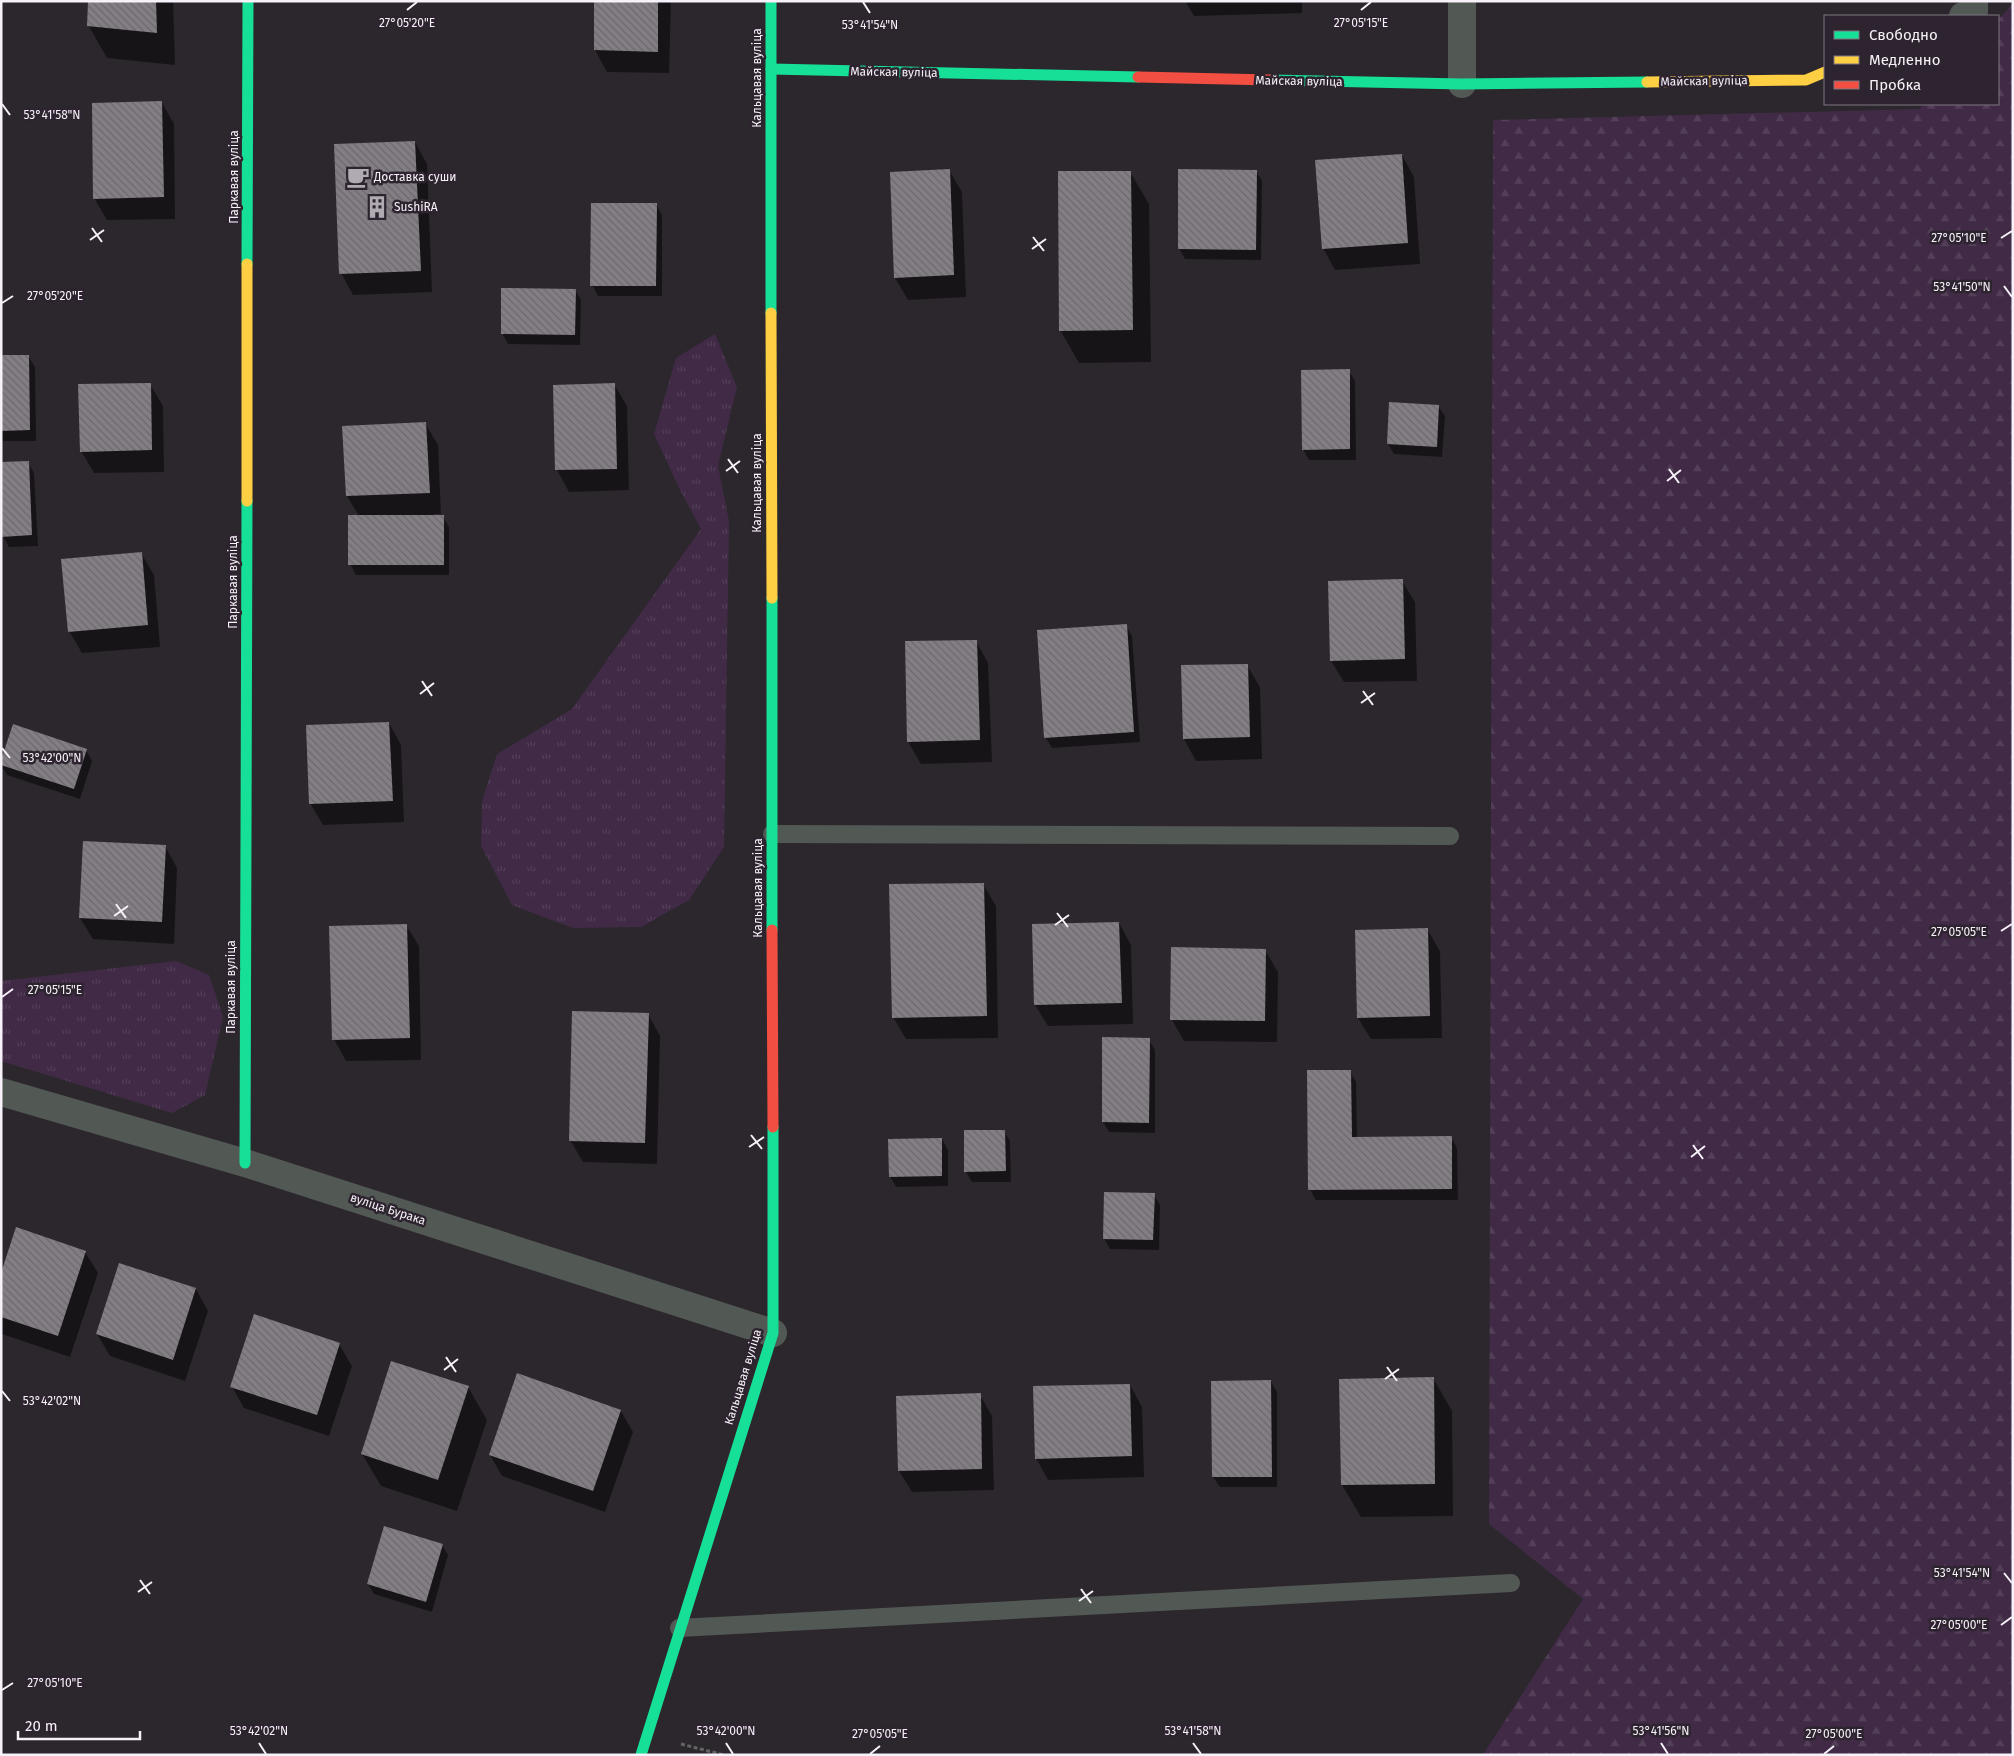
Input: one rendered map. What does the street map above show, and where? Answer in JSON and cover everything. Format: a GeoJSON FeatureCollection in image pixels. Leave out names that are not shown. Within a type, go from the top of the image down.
{"type":"FeatureCollection","features":[{"type":"Feature","properties":{"kind":"street","name":"Паркавая вуліца"},"geometry":{"type":"LineString","coordinates":[[245,1163],[248,1]]}},
{"type":"Feature","properties":{"kind":"street","name":"Кальцавая вуліца"},"geometry":{"type":"LineString","coordinates":[[641,1755],[772,1333],[771,1]]}},
{"type":"Feature","properties":{"kind":"street"},"geometry":{"type":"LineString","coordinates":[[1462,1],[1462,84]]}},
{"type":"Feature","properties":{"kind":"street"},"geometry":{"type":"LineString","coordinates":[[1966,15],[1974,12],[1974,1]]}},
{"type":"Feature","properties":{"kind":"street","name":"Майская вуліца"},"geometry":{"type":"LineString","coordinates":[[771,69],[1462,84],[1806,80],[1824,72]]}},
{"type":"Feature","properties":{"kind":"street","name":"вуліца Бурака"},"geometry":{"type":"LineString","coordinates":[[1,1092],[245,1163],[772,1333]]}},
{"type":"Feature","properties":{"kind":"lane"},"geometry":{"type":"LineString","coordinates":[[772,834],[1450,836]]}},
{"type":"Feature","properties":{"kind":"lane"},"geometry":{"type":"LineString","coordinates":[[679,1628],[1511,1583]]}},
{"type":"Feature","properties":{"kind":"path"},"geometry":{"type":"LineString","coordinates":[[646,1735],[724,1755]]}},
{"type":"Feature","properties":{"kind":"green space"},"geometry":{"type":"Polygon","coordinates":[[[2013,3],[2013,1755],[1483,1755],[1583,1599],[1489,1524],[1493,120],[1919,109],[1923,105],[1999,105],[1999,19],[2013,3]]]}},
{"type":"Feature","properties":{"kind":"green space"},"geometry":{"type":"Polygon","coordinates":[[[715,334],[737,387],[718,466],[729,521],[724,847],[689,900],[641,927],[573,928],[512,905],[481,846],[482,801],[497,754],[572,709],[701,529],[680,490],[654,434],[676,358],[715,334]]]}},
{"type":"Feature","properties":{"kind":"green space"},"geometry":{"type":"Polygon","coordinates":[[[176,961],[209,975],[223,1017],[205,1095],[172,1113],[1,1061],[1,981],[176,961]]]}},
{"type":"Feature","properties":{"kind":"building"},"geometry":{"type":"Polygon","coordinates":[[[88,1],[156,1],[157,33],[87,26],[88,1]]]}},
{"type":"Feature","properties":{"kind":"building"},"geometry":{"type":"Polygon","coordinates":[[[594,1],[658,1],[658,52],[594,50],[594,1]]]}},
{"type":"Feature","properties":{"kind":"building"},"geometry":{"type":"Polygon","coordinates":[[[162,101],[164,197],[93,199],[92,103],[162,101]]]}},
{"type":"Feature","properties":{"kind":"building","name":"SushiRA"},"geometry":{"type":"Polygon","coordinates":[[[415,141],[421,271],[339,274],[334,144],[415,141]]]}},
{"type":"Feature","properties":{"kind":"building"},"geometry":{"type":"Polygon","coordinates":[[[1402,154],[1408,243],[1322,249],[1315,160],[1402,154]]]}},
{"type":"Feature","properties":{"kind":"building"},"geometry":{"type":"Polygon","coordinates":[[[950,169],[954,275],[894,278],[890,172],[950,169]]]}},
{"type":"Feature","properties":{"kind":"building"},"geometry":{"type":"Polygon","coordinates":[[[1178,169],[1257,170],[1256,250],[1178,249],[1178,169]]]}},
{"type":"Feature","properties":{"kind":"building"},"geometry":{"type":"Polygon","coordinates":[[[1058,171],[1131,171],[1133,330],[1059,331],[1058,171]]]}},
{"type":"Feature","properties":{"kind":"building"},"geometry":{"type":"Polygon","coordinates":[[[591,203],[657,203],[656,286],[590,286],[591,203]]]}},
{"type":"Feature","properties":{"kind":"building"},"geometry":{"type":"Polygon","coordinates":[[[501,288],[576,289],[575,335],[501,334],[501,288]]]}},
{"type":"Feature","properties":{"kind":"building"},"geometry":{"type":"Polygon","coordinates":[[[1,355],[29,355],[30,430],[1,431],[1,355]]]}},
{"type":"Feature","properties":{"kind":"building"},"geometry":{"type":"Polygon","coordinates":[[[1350,369],[1350,449],[1302,450],[1301,370],[1350,369]]]}},
{"type":"Feature","properties":{"kind":"building"},"geometry":{"type":"Polygon","coordinates":[[[151,383],[152,450],[80,452],[78,384],[151,383]]]}},
{"type":"Feature","properties":{"kind":"building"},"geometry":{"type":"Polygon","coordinates":[[[615,383],[617,469],[555,470],[553,385],[615,383]]]}},
{"type":"Feature","properties":{"kind":"building"},"geometry":{"type":"Polygon","coordinates":[[[1389,402],[1439,405],[1437,447],[1387,444],[1389,402]]]}},
{"type":"Feature","properties":{"kind":"building"},"geometry":{"type":"Polygon","coordinates":[[[426,422],[430,493],[346,496],[342,426],[426,422]]]}},
{"type":"Feature","properties":{"kind":"building"},"geometry":{"type":"Polygon","coordinates":[[[29,461],[32,535],[1,537],[1,462],[29,461]]]}},
{"type":"Feature","properties":{"kind":"building"},"geometry":{"type":"Polygon","coordinates":[[[348,515],[444,515],[444,565],[348,565],[348,515]]]}},
{"type":"Feature","properties":{"kind":"building"},"geometry":{"type":"Polygon","coordinates":[[[142,552],[148,625],[68,632],[61,559],[142,552]]]}},
{"type":"Feature","properties":{"kind":"building"},"geometry":{"type":"Polygon","coordinates":[[[1403,579],[1405,659],[1330,661],[1328,581],[1403,579]]]}},
{"type":"Feature","properties":{"kind":"building"},"geometry":{"type":"Polygon","coordinates":[[[1127,624],[1134,732],[1044,738],[1037,630],[1127,624]]]}},
{"type":"Feature","properties":{"kind":"building"},"geometry":{"type":"Polygon","coordinates":[[[977,640],[980,740],[907,742],[905,641],[977,640]]]}},
{"type":"Feature","properties":{"kind":"building"},"geometry":{"type":"Polygon","coordinates":[[[1248,664],[1250,737],[1183,739],[1181,665],[1248,664]]]}},
{"type":"Feature","properties":{"kind":"building"},"geometry":{"type":"Polygon","coordinates":[[[389,722],[393,801],[309,804],[306,725],[389,722]]]}},
{"type":"Feature","properties":{"kind":"building"},"geometry":{"type":"Polygon","coordinates":[[[13,724],[87,749],[74,789],[1,765],[13,724]]]}},
{"type":"Feature","properties":{"kind":"building"},"geometry":{"type":"Polygon","coordinates":[[[83,841],[166,845],[162,922],[79,918],[83,841]]]}},
{"type":"Feature","properties":{"kind":"building"},"geometry":{"type":"Polygon","coordinates":[[[984,883],[987,1016],[892,1018],[889,884],[984,883]]]}},
{"type":"Feature","properties":{"kind":"building"},"geometry":{"type":"Polygon","coordinates":[[[1119,922],[1122,1003],[1034,1005],[1032,924],[1119,922]]]}},
{"type":"Feature","properties":{"kind":"building"},"geometry":{"type":"Polygon","coordinates":[[[407,924],[410,1038],[332,1040],[329,926],[407,924]]]}},
{"type":"Feature","properties":{"kind":"building"},"geometry":{"type":"Polygon","coordinates":[[[1428,928],[1430,1016],[1357,1018],[1355,930],[1428,928]]]}},
{"type":"Feature","properties":{"kind":"building"},"geometry":{"type":"Polygon","coordinates":[[[1171,947],[1266,949],[1265,1021],[1170,1020],[1171,947]]]}},
{"type":"Feature","properties":{"kind":"building"},"geometry":{"type":"Polygon","coordinates":[[[572,1011],[649,1013],[645,1143],[569,1141],[572,1011]]]}},
{"type":"Feature","properties":{"kind":"building"},"geometry":{"type":"Polygon","coordinates":[[[1102,1037],[1150,1038],[1149,1123],[1102,1122],[1102,1037]]]}},
{"type":"Feature","properties":{"kind":"building"},"geometry":{"type":"Polygon","coordinates":[[[1307,1070],[1351,1070],[1352,1137],[1452,1136],[1452,1189],[1308,1190],[1307,1070]]]}},
{"type":"Feature","properties":{"kind":"building"},"geometry":{"type":"Polygon","coordinates":[[[964,1130],[1005,1130],[1006,1171],[964,1172],[964,1130]]]}},
{"type":"Feature","properties":{"kind":"building"},"geometry":{"type":"Polygon","coordinates":[[[942,1138],[942,1176],[889,1177],[888,1139],[942,1138]]]}},
{"type":"Feature","properties":{"kind":"building"},"geometry":{"type":"Polygon","coordinates":[[[1104,1192],[1155,1193],[1153,1240],[1103,1239],[1104,1192]]]}},
{"type":"Feature","properties":{"kind":"building"},"geometry":{"type":"Polygon","coordinates":[[[16,1227],[86,1251],[58,1336],[1,1317],[1,1273],[16,1227]]]}},
{"type":"Feature","properties":{"kind":"building"},"geometry":{"type":"Polygon","coordinates":[[[119,1263],[196,1288],[173,1360],[96,1334],[119,1263]]]}},
{"type":"Feature","properties":{"kind":"building"},"geometry":{"type":"Polygon","coordinates":[[[254,1314],[340,1343],[317,1415],[230,1387],[254,1314]]]}},
{"type":"Feature","properties":{"kind":"building"},"geometry":{"type":"Polygon","coordinates":[[[391,1361],[469,1386],[438,1480],[361,1454],[391,1361]]]}},
{"type":"Feature","properties":{"kind":"building"},"geometry":{"type":"Polygon","coordinates":[[[517,1373],[621,1410],[593,1491],[489,1455],[517,1373]]]}},
{"type":"Feature","properties":{"kind":"building"},"geometry":{"type":"Polygon","coordinates":[[[1434,1377],[1435,1484],[1341,1485],[1339,1379],[1434,1377]]]}},
{"type":"Feature","properties":{"kind":"building"},"geometry":{"type":"Polygon","coordinates":[[[1271,1380],[1272,1477],[1212,1477],[1211,1381],[1271,1380]]]}},
{"type":"Feature","properties":{"kind":"building"},"geometry":{"type":"Polygon","coordinates":[[[1130,1384],[1132,1456],[1035,1459],[1033,1386],[1130,1384]]]}},
{"type":"Feature","properties":{"kind":"building"},"geometry":{"type":"Polygon","coordinates":[[[981,1393],[982,1469],[898,1471],[896,1396],[981,1393]]]}},
{"type":"Feature","properties":{"kind":"building"},"geometry":{"type":"Polygon","coordinates":[[[384,1526],[443,1544],[426,1602],[367,1584],[384,1526]]]}},
{"type":"Feature","properties":{"kind":"traffic: fast"},"geometry":{"type":"LineString","coordinates":[[247,264],[248,1]]}},
{"type":"Feature","properties":{"kind":"traffic: fast"},"geometry":{"type":"LineString","coordinates":[[771,1],[771,313]]}},
{"type":"Feature","properties":{"kind":"traffic: fast"},"geometry":{"type":"LineString","coordinates":[[771,69],[1138,77]]}},
{"type":"Feature","properties":{"kind":"traffic: fast"},"geometry":{"type":"LineString","coordinates":[[1271,80],[1462,84],[1647,82]]}},
{"type":"Feature","properties":{"kind":"traffic: fast"},"geometry":{"type":"LineString","coordinates":[[245,1163],[247,501]]}},
{"type":"Feature","properties":{"kind":"traffic: fast"},"geometry":{"type":"LineString","coordinates":[[772,598],[772,930]]}},
{"type":"Feature","properties":{"kind":"traffic: fast"},"geometry":{"type":"LineString","coordinates":[[641,1755],[773,1333],[773,1127]]}},
{"type":"Feature","properties":{"kind":"traffic: slow"},"geometry":{"type":"LineString","coordinates":[[1647,82],[1806,80],[1824,72]]}},
{"type":"Feature","properties":{"kind":"traffic: slow"},"geometry":{"type":"LineString","coordinates":[[247,264],[247,501]]}},
{"type":"Feature","properties":{"kind":"traffic: slow"},"geometry":{"type":"LineString","coordinates":[[771,313],[772,598]]}},
{"type":"Feature","properties":{"kind":"traffic: jam"},"geometry":{"type":"LineString","coordinates":[[1138,77],[1271,80]]}},
{"type":"Feature","properties":{"kind":"traffic: jam"},"geometry":{"type":"LineString","coordinates":[[772,930],[773,1127]]}},
{"type":"Feature","properties":{"kind":"place","name":"Доставка суши"},"geometry":{"type":"Point","coordinates":[358,177]}},
{"type":"Feature","properties":{"kind":"place","name":"SushiRA"},"geometry":{"type":"Point","coordinates":[377,207]}}]}
